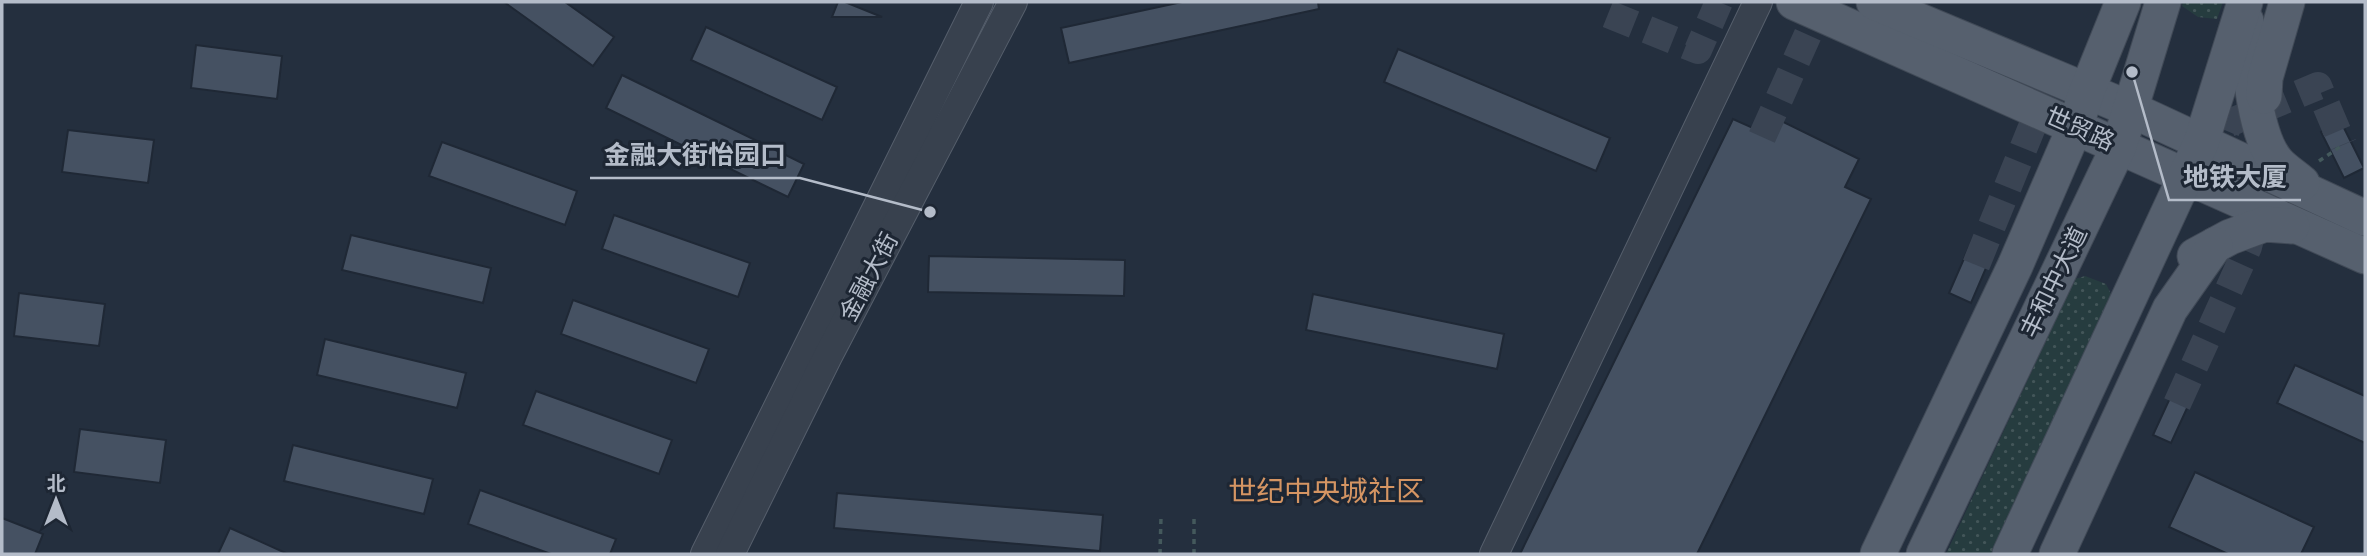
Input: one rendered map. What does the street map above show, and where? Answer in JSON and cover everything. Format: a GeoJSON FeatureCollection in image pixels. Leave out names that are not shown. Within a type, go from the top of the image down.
{"type":"FeatureCollection","features":[{"type":"Feature","properties":{"kind":"main road","name":"世贸路"},"geometry":{"type":"LineString","coordinates":[[1794,2],[2365,256]]}},
{"type":"Feature","properties":{"kind":"main road","name":"世贸路"},"geometry":{"type":"LineString","coordinates":[[1874,2],[2130,109],[2365,218]]}},
{"type":"Feature","properties":{"kind":"main road"},"geometry":{"type":"LineString","coordinates":[[1878,554],[2015,266],[2075,127],[2123,2]]}},
{"type":"Feature","properties":{"kind":"main road","name":"丰和中大道"},"geometry":{"type":"LineString","coordinates":[[1924,554],[2119,146],[2164,2]]}},
{"type":"Feature","properties":{"kind":"main road"},"geometry":{"type":"LineString","coordinates":[[2261,128],[2265,78],[2287,2]]}},
{"type":"Feature","properties":{"kind":"main road"},"geometry":{"type":"LineString","coordinates":[[2244,3],[2250,79],[2261,128],[2276,160],[2317,197]]}},
{"type":"Feature","properties":{"kind":"main road"},"geometry":{"type":"LineString","coordinates":[[2010,554],[2187,176],[2201,143],[2244,3]]}},
{"type":"Feature","properties":{"kind":"main road"},"geometry":{"type":"LineString","coordinates":[[2123,312],[2182,263],[2230,237],[2265,224],[2300,226]]}},
{"type":"Feature","properties":{"kind":"main road"},"geometry":{"type":"LineString","coordinates":[[2057,554],[2170,309],[2215,245]]}},
{"type":"Feature","properties":{"kind":"street","name":"金融大街"},"geometry":{"type":"LineString","coordinates":[[705,554],[979,2]]}},
{"type":"Feature","properties":{"kind":"street","name":"金融大街"},"geometry":{"type":"LineString","coordinates":[[730,554],[828,356],[1013,2]]}},
{"type":"Feature","properties":{"kind":"street"},"geometry":{"type":"LineString","coordinates":[[1494,554],[1758,2]]}},
{"type":"Feature","properties":{"kind":"path"},"geometry":{"type":"LineString","coordinates":[[1160,554],[1161,517]]}},
{"type":"Feature","properties":{"kind":"path"},"geometry":{"type":"LineString","coordinates":[[1194,518],[1194,554]]}},
{"type":"Feature","properties":{"kind":"green space"},"geometry":{"type":"Polygon","coordinates":[[[2183,2],[2223,2],[2217,19],[2198,17],[2182,6],[2183,2]]]}},
{"type":"Feature","properties":{"kind":"green space"},"geometry":{"type":"Polygon","coordinates":[[[2085,276],[2106,284],[2113,298],[1992,554],[1946,554],[2075,279],[2085,276]]]}},
{"type":"Feature","properties":{"kind":"building"},"geometry":{"type":"Polygon","coordinates":[[[504,2],[565,2],[614,37],[593,66],[504,2]]]}},
{"type":"Feature","properties":{"kind":"building"},"geometry":{"type":"Polygon","coordinates":[[[838,2],[845,2],[882,17],[832,17],[838,2]]]}},
{"type":"Feature","properties":{"kind":"building"},"geometry":{"type":"Polygon","coordinates":[[[1182,2],[1318,2],[1319,9],[1069,63],[1061,28],[1182,2]]]}},
{"type":"Feature","properties":{"kind":"building"},"geometry":{"type":"Polygon","coordinates":[[[706,27],[837,87],[822,120],[691,60],[706,27]]]}},
{"type":"Feature","properties":{"kind":"building"},"geometry":{"type":"Polygon","coordinates":[[[196,45],[282,56],[277,99],[191,88],[196,45]]]}},
{"type":"Feature","properties":{"kind":"building"},"geometry":{"type":"Polygon","coordinates":[[[1398,49],[1610,138],[1596,171],[1384,82],[1398,49]]]}},
{"type":"Feature","properties":{"kind":"building"},"geometry":{"type":"Polygon","coordinates":[[[622,75],[804,164],[788,197],[606,108],[622,75]]]}},
{"type":"Feature","properties":{"kind":"building"},"geometry":{"type":"Polygon","coordinates":[[[1763,112],[1859,159],[1845,187],[1871,199],[1697,554],[1520,554],[1733,119],[1755,129],[1763,112]]]}},
{"type":"Feature","properties":{"kind":"building"},"geometry":{"type":"Polygon","coordinates":[[[2341,122],[2364,168],[2344,178],[2321,132],[2341,122]]]}},
{"type":"Feature","properties":{"kind":"building"},"geometry":{"type":"Polygon","coordinates":[[[68,130],[154,140],[148,183],[62,172],[68,130]]]}},
{"type":"Feature","properties":{"kind":"building"},"geometry":{"type":"Polygon","coordinates":[[[442,142],[577,191],[565,225],[429,176],[442,142]]]}},
{"type":"Feature","properties":{"kind":"building"},"geometry":{"type":"Polygon","coordinates":[[[614,215],[750,263],[738,297],[602,249],[614,215]]]}},
{"type":"Feature","properties":{"kind":"building"},"geometry":{"type":"Polygon","coordinates":[[[351,235],[491,268],[483,303],[342,270],[351,235]]]}},
{"type":"Feature","properties":{"kind":"building"},"geometry":{"type":"Polygon","coordinates":[[[1973,238],[1995,247],[1971,303],[1949,293],[1973,238]]]}},
{"type":"Feature","properties":{"kind":"building"},"geometry":{"type":"Polygon","coordinates":[[[929,256],[1125,260],[1124,296],[928,292],[929,256]]]}},
{"type":"Feature","properties":{"kind":"building"},"geometry":{"type":"Polygon","coordinates":[[[19,293],[105,304],[99,346],[14,336],[19,293]]]}},
{"type":"Feature","properties":{"kind":"building"},"geometry":{"type":"Polygon","coordinates":[[[1313,294],[1504,334],[1497,369],[1306,330],[1313,294]]]}},
{"type":"Feature","properties":{"kind":"building"},"geometry":{"type":"Polygon","coordinates":[[[573,300],[709,349],[696,383],[561,334],[573,300]]]}},
{"type":"Feature","properties":{"kind":"building"},"geometry":{"type":"Polygon","coordinates":[[[325,339],[466,373],[457,408],[317,375],[325,339]]]}},
{"type":"Feature","properties":{"kind":"building"},"geometry":{"type":"Polygon","coordinates":[[[2295,365],[2365,396],[2365,443],[2277,403],[2295,365]]]}},
{"type":"Feature","properties":{"kind":"building"},"geometry":{"type":"Polygon","coordinates":[[[2176,385],[2194,393],[2171,443],[2153,435],[2176,385]]]}},
{"type":"Feature","properties":{"kind":"building"},"geometry":{"type":"Polygon","coordinates":[[[536,391],[672,440],[659,474],[523,425],[536,391]]]}},
{"type":"Feature","properties":{"kind":"building"},"geometry":{"type":"Polygon","coordinates":[[[80,429],[166,440],[160,483],[74,472],[80,429]]]}},
{"type":"Feature","properties":{"kind":"building"},"geometry":{"type":"Polygon","coordinates":[[[293,445],[433,479],[424,514],[284,481],[293,445]]]}},
{"type":"Feature","properties":{"kind":"building"},"geometry":{"type":"Polygon","coordinates":[[[2195,472],[2314,527],[2301,554],[2228,554],[2169,527],[2195,472]]]}},
{"type":"Feature","properties":{"kind":"building"},"geometry":{"type":"Polygon","coordinates":[[[480,490],[616,539],[610,554],[551,554],[468,524],[480,490]]]}},
{"type":"Feature","properties":{"kind":"building"},"geometry":{"type":"Polygon","coordinates":[[[837,493],[1103,515],[1100,551],[834,528],[837,493]]]}},
{"type":"Feature","properties":{"kind":"building"},"geometry":{"type":"Polygon","coordinates":[[[2,518],[43,534],[35,554],[2,554],[2,518]]]}},
{"type":"Feature","properties":{"kind":"building"},"geometry":{"type":"Polygon","coordinates":[[[230,528],[288,554],[218,554],[230,528]]]}},
{"type":"Feature","properties":{"kind":"tunnel"},"geometry":{"type":"LineString","coordinates":[[1608,14],[1698,50],[1719,2]]}},
{"type":"Feature","properties":{"kind":"tunnel"},"geometry":{"type":"LineString","coordinates":[[1762,137],[1822,3]]}},
{"type":"Feature","properties":{"kind":"tunnel"},"geometry":{"type":"LineString","coordinates":[[2209,169],[2229,123],[2318,86],[2343,145]]}},
{"type":"Feature","properties":{"kind":"tunnel"},"geometry":{"type":"LineString","coordinates":[[1976,265],[2043,100]]}},
{"type":"Feature","properties":{"kind":"tunnel"},"geometry":{"type":"LineString","coordinates":[[2177,404],[2248,247],[2256,214]]}},
{"type":"Feature","properties":{"kind":"place","name":"地铁大厦"},"geometry":{"type":"Point","coordinates":[2132,72]}},
{"type":"Feature","properties":{"kind":"place","name":"金融大街怡园口"},"geometry":{"type":"Point","coordinates":[930,212]}},
{"type":"Feature","properties":{"kind":"district","name":"世纪中央城社区"},"geometry":{"type":"Point","coordinates":[1326,491]}}]}
